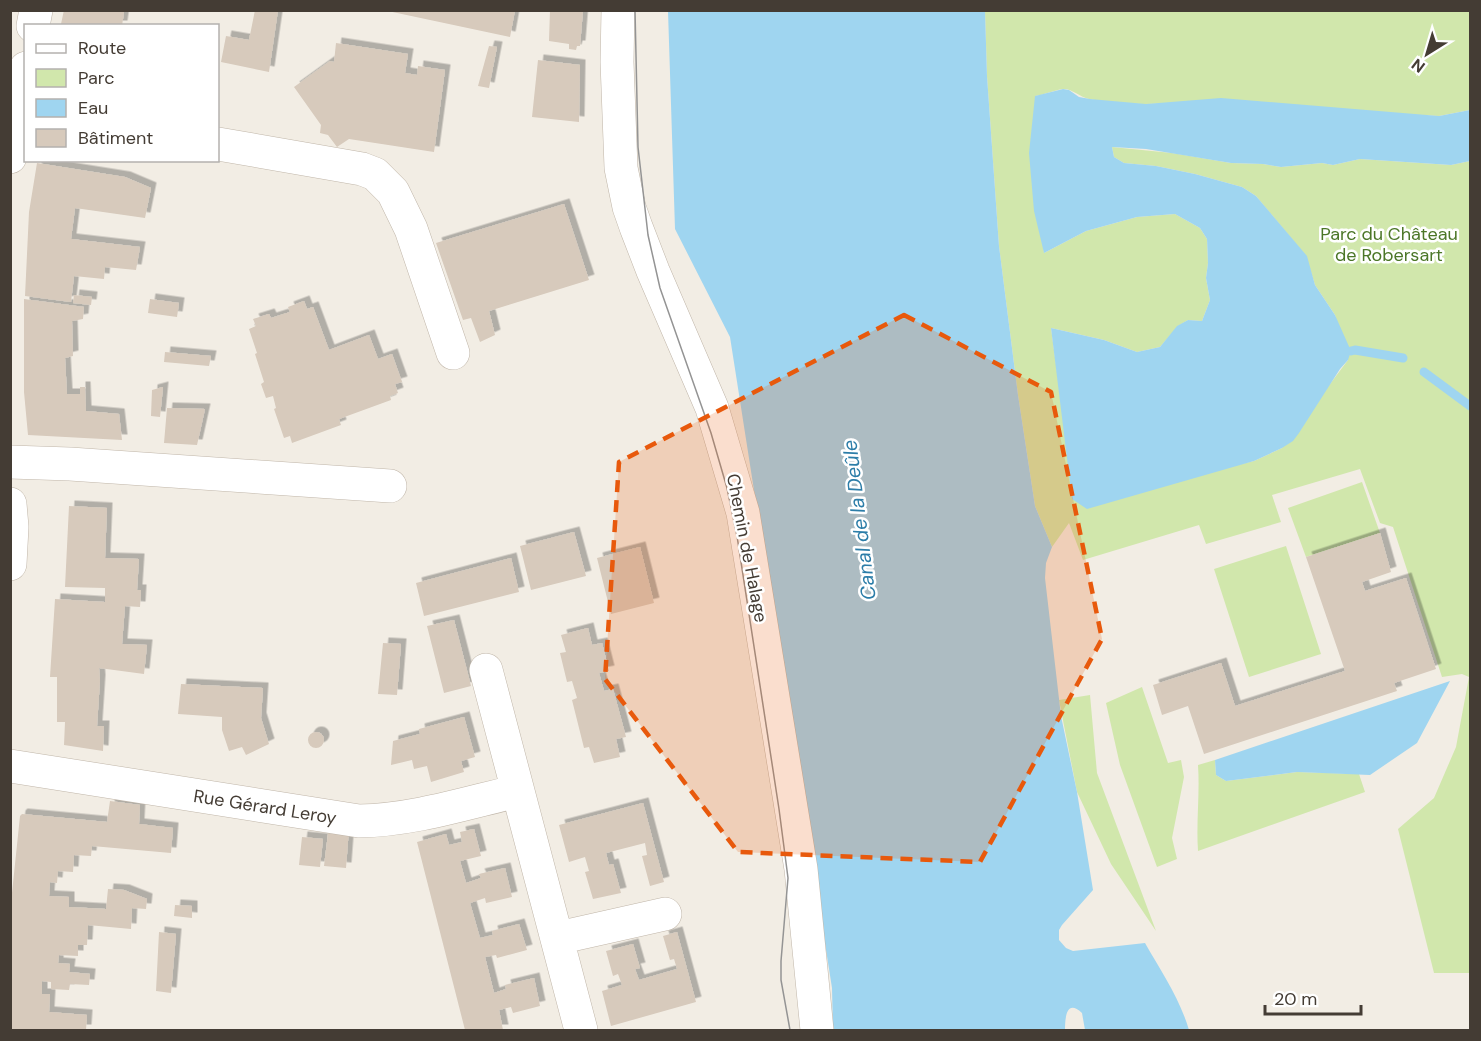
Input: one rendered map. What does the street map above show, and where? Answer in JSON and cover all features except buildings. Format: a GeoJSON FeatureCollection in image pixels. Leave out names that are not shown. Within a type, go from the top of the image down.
{"type":"FeatureCollection","features":[{"type":"Feature","properties":{"kind":"street","name":"Chemin de Halage"},"geometry":{"type":"LineString","coordinates":[[618,10],[617,62],[623,183],[629,207],[653,271],[712,408],[743,513],[801,869],[817,1030]]}},
{"type":"Feature","properties":{"kind":"street"},"geometry":{"type":"LineString","coordinates":[[10,157],[13,120],[24,76]]}},
{"type":"Feature","properties":{"kind":"street"},"geometry":{"type":"LineString","coordinates":[[219,144],[375,174],[393,192],[411,230],[453,353]]}},
{"type":"Feature","properties":{"kind":"street"},"geometry":{"type":"LineString","coordinates":[[10,462],[390,486]]}},
{"type":"Feature","properties":{"kind":"street"},"geometry":{"type":"LineString","coordinates":[[10,504],[12,527],[10,564]]}},
{"type":"Feature","properties":{"kind":"street"},"geometry":{"type":"LineString","coordinates":[[486,669],[581,1030]]}},
{"type":"Feature","properties":{"kind":"street","name":"Rue Gérard Leroy"},"geometry":{"type":"LineString","coordinates":[[10,766],[359,821],[409,817],[518,791]]}},
{"type":"Feature","properties":{"kind":"street"},"geometry":{"type":"LineString","coordinates":[[558,938],[665,914]]}},
{"type":"Feature","properties":{"kind":"highlighted area"},"geometry":{"type":"Polygon","coordinates":[[[904,315],[1051,392],[1102,639],[980,862],[738,852],[605,679],[619,462],[904,315]]]}},
{"type":"Feature","properties":{"kind":"green space","name":"Parc du Château de Robersart"},"geometry":{"type":"Polygon","coordinates":[[[985,11],[1470,11],[1470,110],[1439,116],[1170,103],[1129,104],[1089,99],[1066,89],[1035,96],[1044,253],[1086,231],[1137,217],[1175,214],[1200,228],[1207,239],[1206,278],[1210,300],[1202,321],[1188,320],[1178,326],[1160,347],[1137,352],[1104,340],[1051,328],[1060,394],[1237,465],[1254,461],[1282,448],[1348,360],[1335,315],[1315,285],[1306,256],[1256,196],[1242,187],[1195,174],[1156,166],[1124,163],[1114,157],[1112,147],[1172,153],[1231,163],[1281,167],[1322,163],[1333,165],[1360,159],[1451,165],[1470,161],[1470,973],[1434,973],[1398,829],[1434,798],[1456,747],[1469,677],[1462,674],[1442,677],[1393,527],[1380,523],[1360,469],[1272,495],[1281,522],[1206,544],[1199,525],[1083,560],[1069,523],[1052,547],[1035,506],[999,246],[987,76],[985,11]]]}},
{"type":"Feature","properties":{"kind":"green space"},"geometry":{"type":"Polygon","coordinates":[[[1362,482],[1380,533],[1306,557],[1288,508],[1362,482]]]}},
{"type":"Feature","properties":{"kind":"green space"},"geometry":{"type":"Polygon","coordinates":[[[1286,546],[1321,654],[1249,677],[1214,569],[1286,546]]]}},
{"type":"Feature","properties":{"kind":"green space"},"geometry":{"type":"Polygon","coordinates":[[[1142,687],[1168,763],[1181,760],[1184,777],[1172,838],[1177,859],[1157,867],[1120,765],[1106,703],[1142,687]]]}},
{"type":"Feature","properties":{"kind":"green space"},"geometry":{"type":"Polygon","coordinates":[[[1090,695],[1097,773],[1156,931],[1111,864],[1077,792],[1059,700],[1090,695]]]}},
{"type":"Feature","properties":{"kind":"green space"},"geometry":{"type":"Polygon","coordinates":[[[1215,760],[1216,775],[1226,781],[1297,772],[1359,774],[1365,792],[1198,851],[1198,765],[1215,760]]]}},
{"type":"Feature","properties":{"kind":"water","name":"Canal de la Deûle"},"geometry":{"type":"Polygon","coordinates":[[[668,11],[985,11],[987,76],[999,246],[1035,506],[1052,547],[1046,563],[1045,578],[1061,716],[1077,792],[1093,890],[1062,925],[1059,930],[1059,940],[1066,948],[1073,951],[1145,943],[1175,996],[1189,1030],[1085,1030],[1082,1013],[1073,1008],[1068,1012],[1065,1030],[833,1030],[832,988],[730,337],[675,229],[668,11]]]}},
{"type":"Feature","properties":{"kind":"water"},"geometry":{"type":"Polygon","coordinates":[[[1063,89],[1079,97],[1090,99],[1146,104],[1221,98],[1439,116],[1470,110],[1470,161],[1451,165],[1360,159],[1333,165],[1322,163],[1281,167],[1231,163],[1146,149],[1112,147],[1114,157],[1124,163],[1156,166],[1195,174],[1242,187],[1256,196],[1307,256],[1315,285],[1335,315],[1351,351],[1348,360],[1299,433],[1293,441],[1282,448],[1254,461],[1087,509],[1072,499],[1051,328],[1104,340],[1137,352],[1160,347],[1177,326],[1188,320],[1202,321],[1210,300],[1206,278],[1207,239],[1200,228],[1175,214],[1137,217],[1086,231],[1044,253],[1034,211],[1029,153],[1035,96],[1063,89]]]}},
{"type":"Feature","properties":{"kind":"water"},"geometry":{"type":"Polygon","coordinates":[[[1450,681],[1417,743],[1370,775],[1297,772],[1226,781],[1216,775],[1215,760],[1450,681]]]}},
{"type":"Feature","properties":{"kind":"waterway"},"geometry":{"type":"LineString","coordinates":[[1351,351],[1403,358]]}},
{"type":"Feature","properties":{"kind":"waterway"},"geometry":{"type":"LineString","coordinates":[[1424,372],[1470,406]]}},
{"type":"Feature","properties":{"kind":"tram line"},"geometry":{"type":"LineString","coordinates":[[635,10],[638,147],[648,235],[660,288],[711,433],[727,488],[737,536],[779,809],[788,878],[781,980],[790,1030]]}}]}
